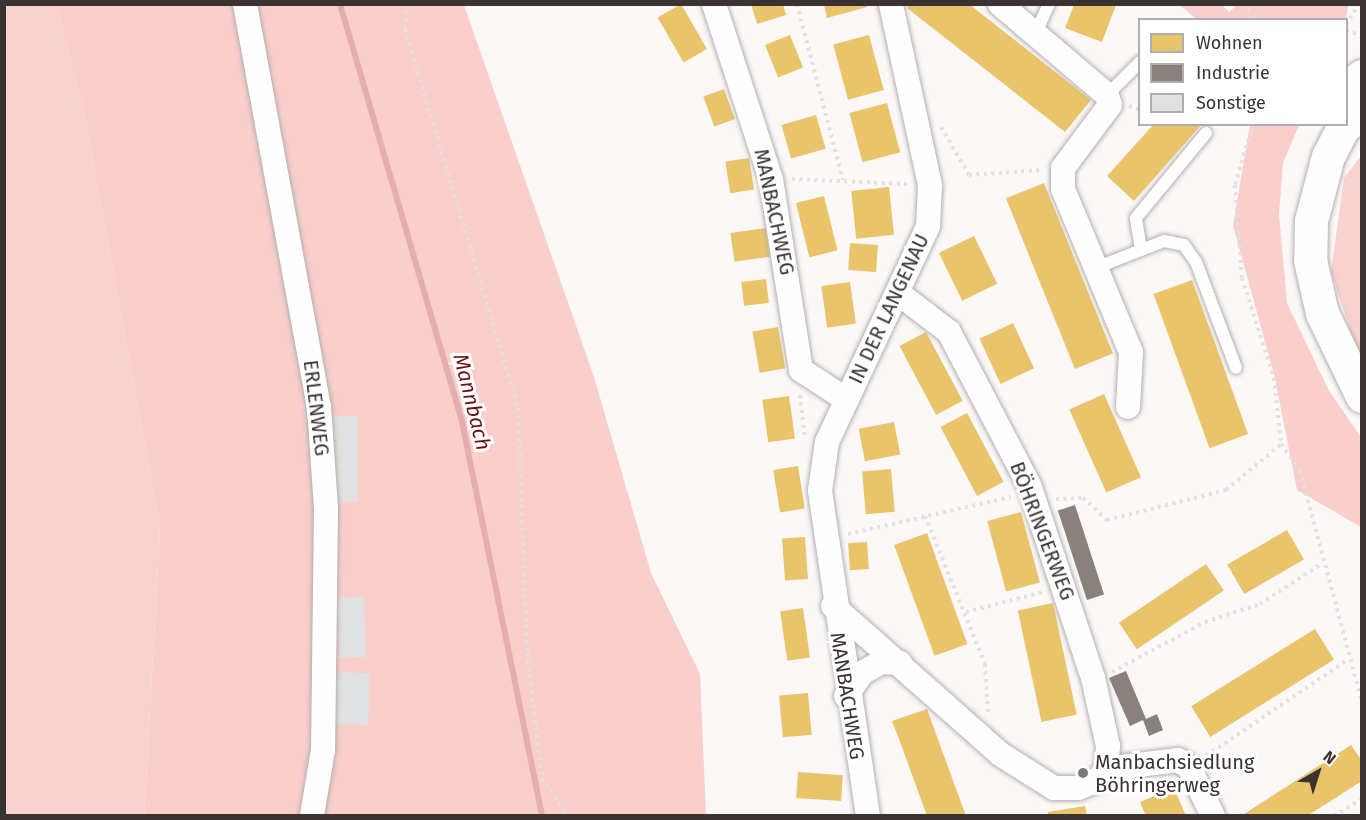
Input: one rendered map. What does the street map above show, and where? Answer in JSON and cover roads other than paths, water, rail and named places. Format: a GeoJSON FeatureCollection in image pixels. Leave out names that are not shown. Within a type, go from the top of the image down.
{"type":"FeatureCollection","features":[{"type":"Feature","properties":{"kind":"main road"},"geometry":{"type":"LineString","coordinates":[[1344,130],[1311,221],[1310,260],[1322,313],[1362,396]]}},
{"type":"Feature","properties":{"kind":"street","name":"ERLENWEG"},"geometry":{"type":"LineString","coordinates":[[245,4],[319,406],[326,509],[323,750],[312,816]]}},
{"type":"Feature","properties":{"kind":"street","name":"MANBACHWEG"},"geometry":{"type":"LineString","coordinates":[[714,4],[771,179],[801,370],[846,400]]}},
{"type":"Feature","properties":{"kind":"street","name":"IN DER LANGENAU"},"geometry":{"type":"LineString","coordinates":[[821,468],[846,400],[928,226],[930,185],[891,4]]}},
{"type":"Feature","properties":{"kind":"street"},"geometry":{"type":"LineString","coordinates":[[1000,4],[1107,95],[1110,105],[1063,168],[1063,189],[1098,267],[1131,352],[1128,407]]}},
{"type":"Feature","properties":{"kind":"street","name":"BÖHRINGERWEG"},"geometry":{"type":"LineString","coordinates":[[898,293],[949,332],[1031,493],[1065,586],[1093,678],[1108,746],[1106,769]]}},
{"type":"Feature","properties":{"kind":"street","name":"MANBACHWEG"},"geometry":{"type":"LineString","coordinates":[[821,468],[824,539],[833,606],[846,696],[868,816]]}},
{"type":"Feature","properties":{"kind":"street"},"geometry":{"type":"LineString","coordinates":[[833,606],[990,745],[1054,788],[1078,788],[1098,780],[1106,769],[1178,760],[1189,767],[1213,816]]}},
{"type":"Feature","properties":{"kind":"street"},"geometry":{"type":"LineString","coordinates":[[846,696],[862,673],[882,662],[900,663]]}},
{"type":"Feature","properties":{"kind":"lane"},"geometry":{"type":"LineString","coordinates":[[1035,35],[1048,4]]}},
{"type":"Feature","properties":{"kind":"lane"},"geometry":{"type":"LineString","coordinates":[[1107,95],[1138,64]]}},
{"type":"Feature","properties":{"kind":"lane"},"geometry":{"type":"LineString","coordinates":[[1141,250],[1136,218],[1206,133]]}},
{"type":"Feature","properties":{"kind":"lane"},"geometry":{"type":"LineString","coordinates":[[1098,267],[1141,250],[1175,241],[1191,253],[1236,368]]}},
{"type":"Feature","properties":{"kind":"waterway","name":"Mannbach"},"geometry":{"type":"LineString","coordinates":[[340,4],[462,422],[542,816]]}},
{"type":"Feature","properties":{"kind":"place","name":"Manbachsiedlung Böhringerweg"},"geometry":{"type":"Point","coordinates":[1083,773]}}]}
